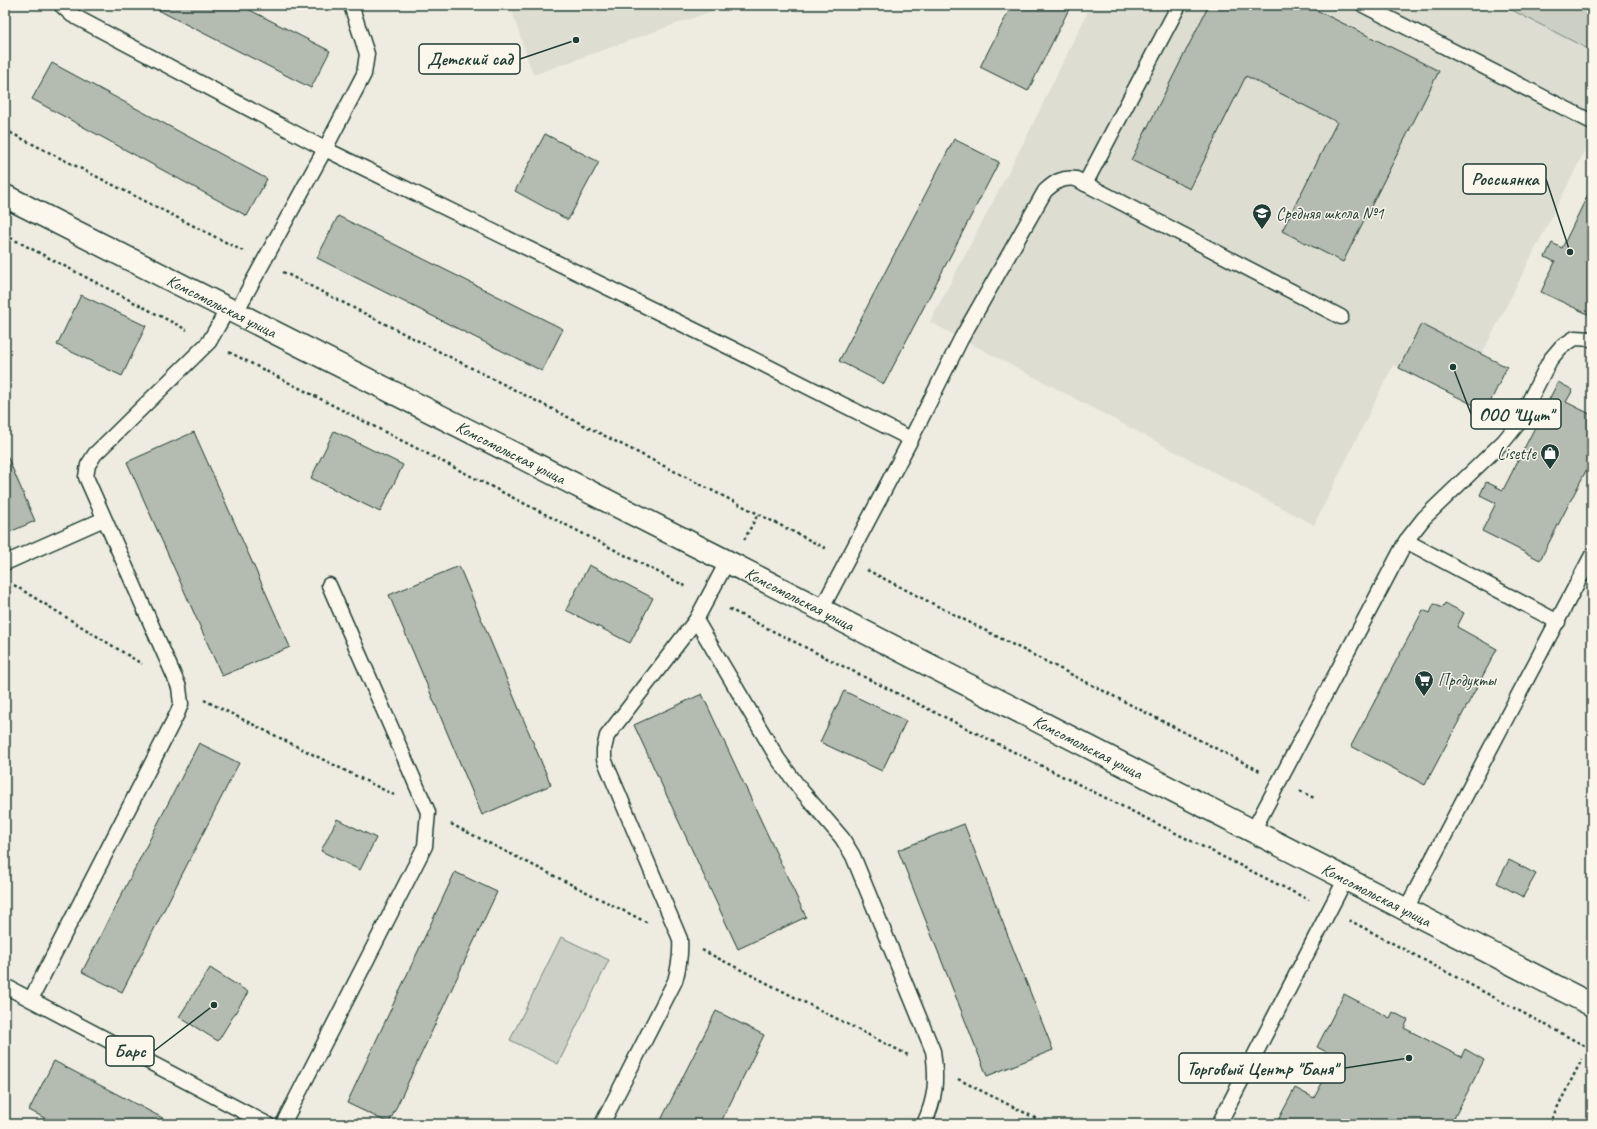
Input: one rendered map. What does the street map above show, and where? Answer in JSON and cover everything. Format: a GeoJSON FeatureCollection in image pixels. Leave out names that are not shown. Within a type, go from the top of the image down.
{"type":"FeatureCollection","features":[{"type":"Feature","properties":{"kind":"street","name":"Комсомольская улица"},"geometry":{"type":"LineString","coordinates":[[5,196],[231,312],[727,562],[1592,1004]]}},
{"type":"Feature","properties":{"kind":"lane"},"geometry":{"type":"LineString","coordinates":[[61,5],[72,15],[325,149],[733,349],[911,439]]}},
{"type":"Feature","properties":{"kind":"lane"},"geometry":{"type":"LineString","coordinates":[[31,999],[181,704],[180,687],[86,477],[88,465],[95,454],[209,342],[231,312],[263,262],[364,74],[367,54],[351,5]]}},
{"type":"Feature","properties":{"kind":"lane"},"geometry":{"type":"LineString","coordinates":[[1085,184],[1179,5]]}},
{"type":"Feature","properties":{"kind":"lane"},"geometry":{"type":"LineString","coordinates":[[1363,5],[1592,122]]}},
{"type":"Feature","properties":{"kind":"lane"},"geometry":{"type":"LineString","coordinates":[[821,610],[911,439],[961,339],[1045,191],[1055,182],[1066,177],[1076,179],[1341,317]]}},
{"type":"Feature","properties":{"kind":"lane"},"geometry":{"type":"LineString","coordinates":[[1253,831],[1406,541],[1424,518],[1504,441],[1517,425],[1550,360],[1561,347],[1575,338],[1592,339]]}},
{"type":"Feature","properties":{"kind":"lane"},"geometry":{"type":"LineString","coordinates":[[5,563],[104,519]]}},
{"type":"Feature","properties":{"kind":"lane"},"geometry":{"type":"LineString","coordinates":[[1406,541],[1558,622]]}},
{"type":"Feature","properties":{"kind":"lane"},"geometry":{"type":"LineString","coordinates":[[1406,909],[1591,561]]}},
{"type":"Feature","properties":{"kind":"lane"},"geometry":{"type":"LineString","coordinates":[[602,1124],[674,981],[679,967],[681,952],[680,939],[604,759],[604,749],[607,736],[696,620],[727,562]]}},
{"type":"Feature","properties":{"kind":"lane"},"geometry":{"type":"LineString","coordinates":[[283,1124],[425,846],[428,812],[329,585]]}},
{"type":"Feature","properties":{"kind":"lane"},"geometry":{"type":"LineString","coordinates":[[696,620],[778,759],[801,790],[842,838],[853,856],[933,1051],[935,1092],[924,1124]]}},
{"type":"Feature","properties":{"kind":"lane"},"geometry":{"type":"LineString","coordinates":[[1219,1124],[1331,911],[1346,878]]}},
{"type":"Feature","properties":{"kind":"lane"},"geometry":{"type":"LineString","coordinates":[[5,986],[268,1124]]}},
{"type":"Feature","properties":{"kind":"path"},"geometry":{"type":"LineString","coordinates":[[5,130],[1316,799]]}},
{"type":"Feature","properties":{"kind":"path"},"geometry":{"type":"LineString","coordinates":[[5,235],[209,342],[708,598],[1331,911],[1587,1047]]}},
{"type":"Feature","properties":{"kind":"path"},"geometry":{"type":"LineString","coordinates":[[12,584],[180,687],[1047,1124]]}},
{"type":"Feature","properties":{"kind":"path"},"geometry":{"type":"LineString","coordinates":[[1549,1124],[1582,1059]]}},
{"type":"Feature","properties":{"kind":"shaded area"},"geometry":{"type":"Polygon","coordinates":[[[510,5],[729,5],[533,75],[510,5]]]}},
{"type":"Feature","properties":{"kind":"shaded area","name":"Средняя школа №1"},"geometry":{"type":"Polygon","coordinates":[[[1091,5],[1592,5],[1592,137],[1482,354],[1421,324],[1399,368],[1393,365],[1314,525],[930,322],[1026,138],[1091,5]]]}},
{"type":"Feature","properties":{"kind":"shaded area"},"geometry":{"type":"Polygon","coordinates":[[[1592,5],[1592,51],[1504,6],[1592,5]]]}},
{"type":"Feature","properties":{"kind":"shaded area"},"geometry":{"type":"Polygon","coordinates":[[[561,937],[609,960],[558,1064],[510,1040],[561,937]]]}},
{"type":"Feature","properties":{"kind":"building"},"geometry":{"type":"Polygon","coordinates":[[[158,5],[240,5],[330,51],[311,88],[156,9],[158,5]]]}},
{"type":"Feature","properties":{"kind":"building"},"geometry":{"type":"Polygon","coordinates":[[[1012,5],[1071,5],[1028,91],[980,67],[1012,5]]]}},
{"type":"Feature","properties":{"kind":"building"},"geometry":{"type":"Polygon","coordinates":[[[1209,5],[1306,5],[1439,71],[1343,262],[1282,231],[1337,122],[1246,76],[1190,189],[1131,160],[1209,5]]]}},
{"type":"Feature","properties":{"kind":"building"},"geometry":{"type":"Polygon","coordinates":[[[52,63],[267,179],[247,216],[32,99],[52,63]]]}},
{"type":"Feature","properties":{"kind":"building"},"geometry":{"type":"Polygon","coordinates":[[[545,134],[599,162],[568,220],[515,191],[545,134]]]}},
{"type":"Feature","properties":{"kind":"building"},"geometry":{"type":"Polygon","coordinates":[[[954,139],[999,162],[884,384],[839,361],[954,139]]]}},
{"type":"Feature","properties":{"kind":"building"},"geometry":{"type":"Polygon","coordinates":[[[1592,186],[1592,316],[1541,292],[1555,262],[1545,257],[1552,243],[1562,248],[1592,186]]]}},
{"type":"Feature","properties":{"kind":"building"},"geometry":{"type":"Polygon","coordinates":[[[338,216],[563,329],[542,371],[317,258],[338,216]]]}},
{"type":"Feature","properties":{"kind":"building"},"geometry":{"type":"Polygon","coordinates":[[[81,295],[146,326],[122,376],[57,345],[81,295]]]}},
{"type":"Feature","properties":{"kind":"building"},"geometry":{"type":"Polygon","coordinates":[[[1421,324],[1507,367],[1486,411],[1399,368],[1421,324]]]}},
{"type":"Feature","properties":{"kind":"building","name":"Lisette"},"geometry":{"type":"Polygon","coordinates":[[[1558,382],[1573,390],[1566,402],[1592,415],[1592,459],[1540,560],[1482,531],[1496,503],[1480,495],[1486,482],[1503,490],[1558,382]]]}},
{"type":"Feature","properties":{"kind":"building"},"geometry":{"type":"Polygon","coordinates":[[[334,431],[403,465],[380,512],[311,478],[334,431]]]}},
{"type":"Feature","properties":{"kind":"building"},"geometry":{"type":"Polygon","coordinates":[[[194,432],[290,647],[222,676],[127,462],[194,432]]]}},
{"type":"Feature","properties":{"kind":"building"},"geometry":{"type":"Polygon","coordinates":[[[5,451],[35,521],[5,534],[5,451]]]}},
{"type":"Feature","properties":{"kind":"building"},"geometry":{"type":"Polygon","coordinates":[[[589,565],[653,598],[630,643],[566,610],[589,565]]]}},
{"type":"Feature","properties":{"kind":"building"},"geometry":{"type":"Polygon","coordinates":[[[459,566],[551,785],[482,815],[389,595],[459,566]]]}},
{"type":"Feature","properties":{"kind":"building","name":"Продукты"},"geometry":{"type":"Polygon","coordinates":[[[1445,603],[1464,613],[1457,627],[1497,649],[1425,785],[1351,746],[1423,610],[1430,613],[1434,604],[1442,608],[1445,603]]]}},
{"type":"Feature","properties":{"kind":"building"},"geometry":{"type":"Polygon","coordinates":[[[844,691],[906,721],[882,771],[820,742],[844,691]]]}},
{"type":"Feature","properties":{"kind":"building"},"geometry":{"type":"Polygon","coordinates":[[[702,694],[806,917],[738,949],[634,725],[702,694]]]}},
{"type":"Feature","properties":{"kind":"building"},"geometry":{"type":"Polygon","coordinates":[[[199,743],[239,763],[122,992],[82,972],[199,743]]]}},
{"type":"Feature","properties":{"kind":"building"},"geometry":{"type":"Polygon","coordinates":[[[337,819],[376,838],[360,870],[321,851],[337,819]]]}},
{"type":"Feature","properties":{"kind":"building"},"geometry":{"type":"Polygon","coordinates":[[[964,824],[1053,1050],[987,1076],[898,850],[964,824]]]}},
{"type":"Feature","properties":{"kind":"building"},"geometry":{"type":"Polygon","coordinates":[[[1509,860],[1536,874],[1523,897],[1497,883],[1509,860]]]}},
{"type":"Feature","properties":{"kind":"building"},"geometry":{"type":"Polygon","coordinates":[[[455,872],[497,892],[389,1123],[347,1103],[455,872]]]}},
{"type":"Feature","properties":{"kind":"building"},"geometry":{"type":"Polygon","coordinates":[[[210,968],[248,992],[218,1041],[179,1017],[210,968]]]}},
{"type":"Feature","properties":{"kind":"building"},"geometry":{"type":"Polygon","coordinates":[[[1344,994],[1390,1018],[1393,1012],[1408,1020],[1404,1028],[1461,1057],[1465,1049],[1484,1060],[1451,1124],[1276,1124],[1295,1088],[1314,1098],[1336,1057],[1317,1047],[1344,994]]]}},
{"type":"Feature","properties":{"kind":"building"},"geometry":{"type":"Polygon","coordinates":[[[716,1011],[764,1035],[720,1124],[659,1124],[716,1011]]]}},
{"type":"Feature","properties":{"kind":"building"},"geometry":{"type":"Polygon","coordinates":[[[54,1061],[174,1124],[56,1124],[29,1110],[54,1061]]]}},
{"type":"Feature","properties":{"kind":"place","name":"Детский сад"},"geometry":{"type":"Point","coordinates":[576,40]}},
{"type":"Feature","properties":{"kind":"place","name":"Средняя школа №1"},"geometry":{"type":"Point","coordinates":[1262,230]}},
{"type":"Feature","properties":{"kind":"place","name":"Россиянка"},"geometry":{"type":"Point","coordinates":[1570,252]}},
{"type":"Feature","properties":{"kind":"place","name":"ООО \"Щит\""},"geometry":{"type":"Point","coordinates":[1453,367]}},
{"type":"Feature","properties":{"kind":"place","name":"Lisette"},"geometry":{"type":"Point","coordinates":[1550,470]}},
{"type":"Feature","properties":{"kind":"place","name":"Продукты"},"geometry":{"type":"Point","coordinates":[1424,697]}},
{"type":"Feature","properties":{"kind":"place","name":"Барс"},"geometry":{"type":"Point","coordinates":[214,1005]}},
{"type":"Feature","properties":{"kind":"place","name":"Торговый Центр \"Баня\""},"geometry":{"type":"Point","coordinates":[1409,1058]}}]}
